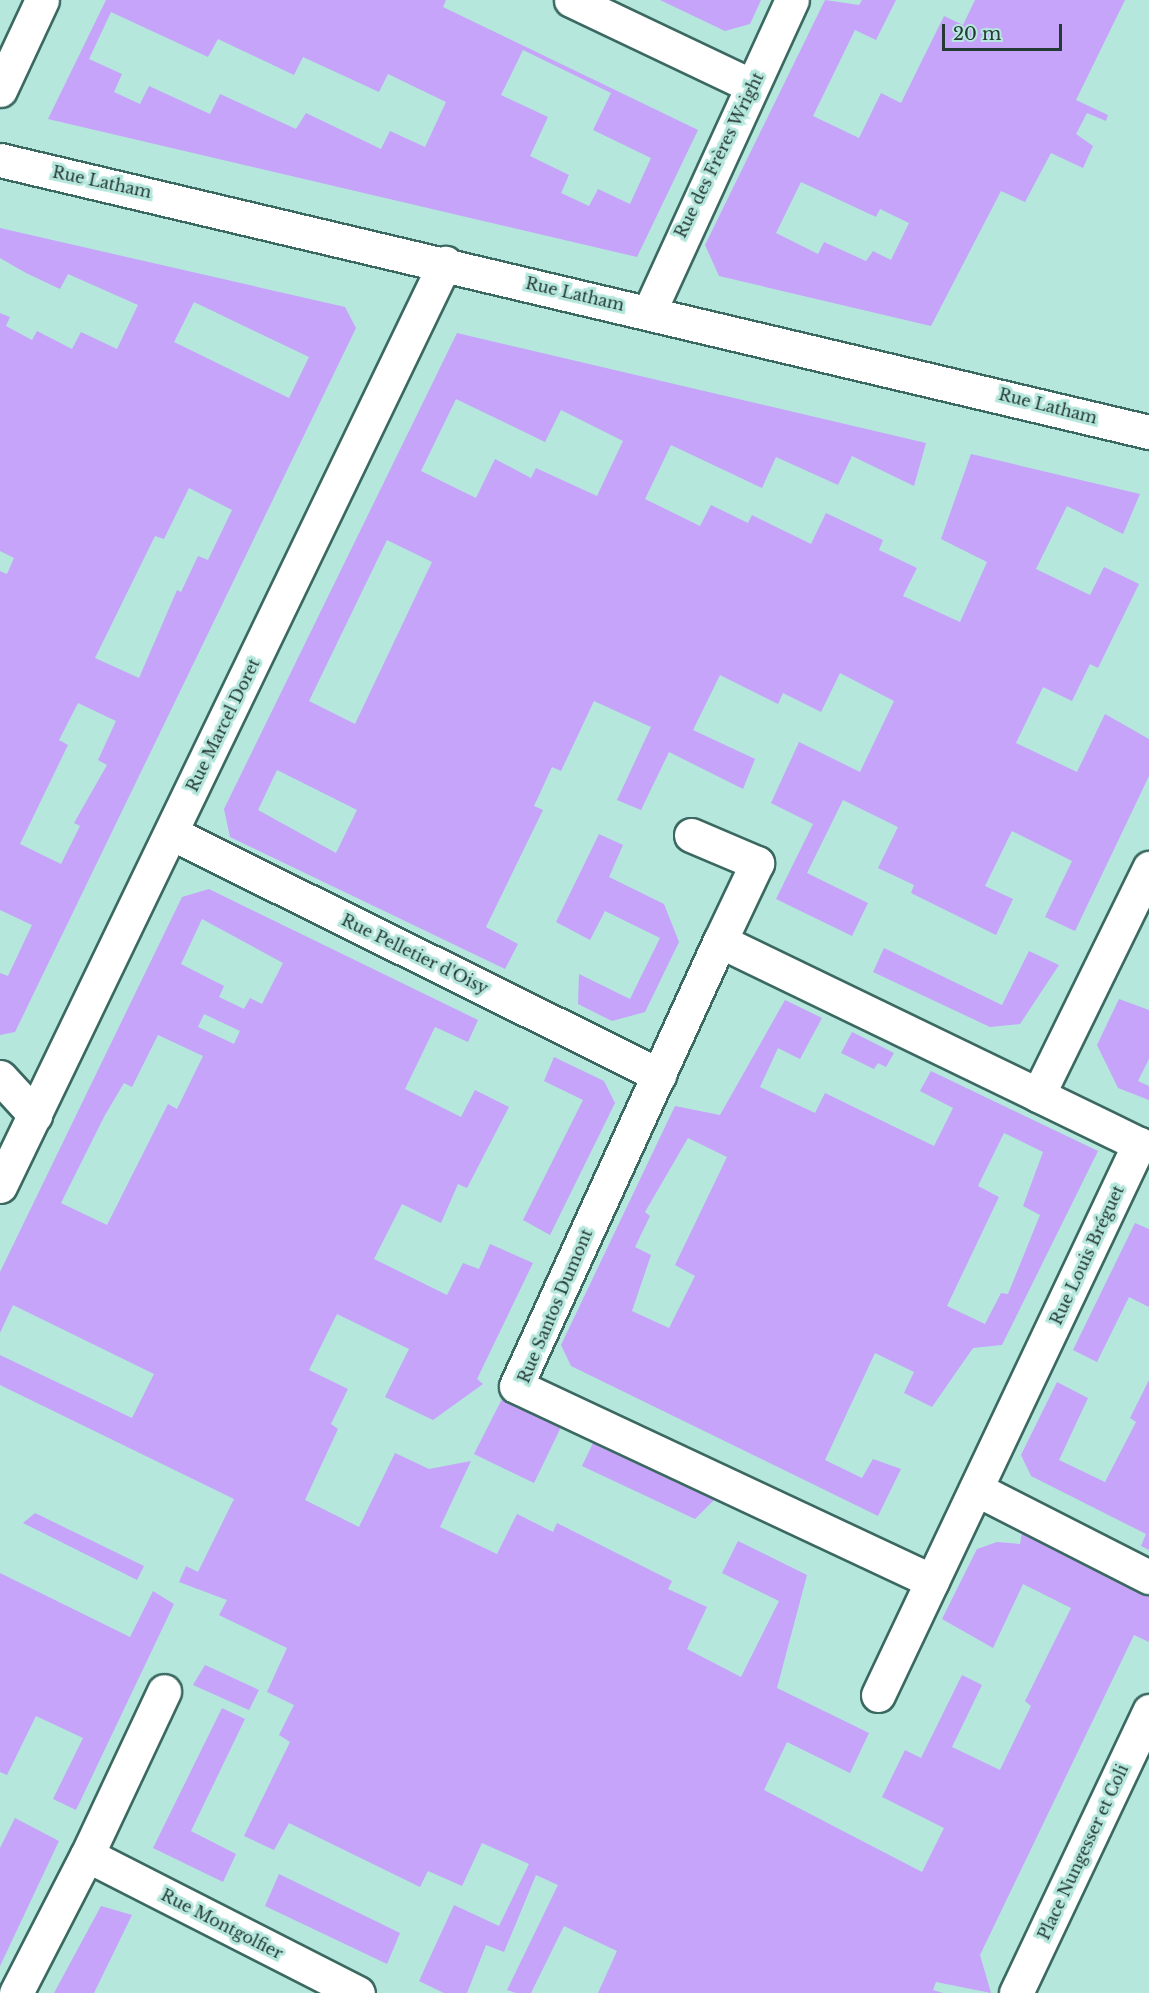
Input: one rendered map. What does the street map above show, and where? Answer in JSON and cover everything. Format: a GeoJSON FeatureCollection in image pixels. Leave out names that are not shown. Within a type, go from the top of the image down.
{"type":"FeatureCollection","features":[{"type":"Feature","properties":{"kind":"street"},"geometry":{"type":"LineString","coordinates":[[0,90],[42,0]]}},
{"type":"Feature","properties":{"kind":"street"},"geometry":{"type":"LineString","coordinates":[[571,0],[752,86]]}},
{"type":"Feature","properties":{"kind":"street","name":"Rue des Frères Wright"},"geometry":{"type":"LineString","coordinates":[[649,312],[792,0]]}},
{"type":"Feature","properties":{"kind":"street","name":"Rue Latham"},"geometry":{"type":"LineString","coordinates":[[0,160],[445,263],[1149,432]]}},
{"type":"Feature","properties":{"kind":"street","name":"Rue Marcel Doret"},"geometry":{"type":"LineString","coordinates":[[0,1186],[445,263]]}},
{"type":"Feature","properties":{"kind":"street","name":"Rue Pelletier d'Oisy"},"geometry":{"type":"LineString","coordinates":[[171,833],[658,1075]]}},
{"type":"Feature","properties":{"kind":"street","name":"Rue Santos Dumont"},"geometry":{"type":"LineString","coordinates":[[691,835],[757,863],[516,1386],[932,1581]]}},
{"type":"Feature","properties":{"kind":"street"},"geometry":{"type":"LineString","coordinates":[[720,941],[1038,1095],[1149,868]]}},
{"type":"Feature","properties":{"kind":"street"},"geometry":{"type":"LineString","coordinates":[[0,1077],[35,1115]]}},
{"type":"Feature","properties":{"kind":"street","name":"Rue Louis Bréguet"},"geometry":{"type":"LineString","coordinates":[[878,1695],[1139,1144],[1038,1095]]}},
{"type":"Feature","properties":{"kind":"street"},"geometry":{"type":"LineString","coordinates":[[976,1489],[1149,1577]]}},
{"type":"Feature","properties":{"kind":"street"},"geometry":{"type":"LineString","coordinates":[[16,1993],[87,1855],[164,1691]]}},
{"type":"Feature","properties":{"kind":"street","name":"Place Nungesser et Coli"},"geometry":{"type":"LineString","coordinates":[[1016,1993],[1149,1712]]}},
{"type":"Feature","properties":{"kind":"street","name":"Rue Montgolfier"},"geometry":{"type":"LineString","coordinates":[[87,1855],[358,1993]]}},
{"type":"Feature","properties":{"kind":"shaded area"},"geometry":{"type":"Polygon","coordinates":[[[106,0],[446,0],[443,7],[698,130],[637,257],[48,119],[106,0]],[[111,12],[89,59],[122,74],[114,92],[140,104],[149,86],[210,114],[220,94],[296,129],[306,113],[381,149],[390,131],[425,147],[446,102],[388,74],[379,92],[303,57],[294,75],[218,39],[208,57],[111,12]],[[523,50],[501,95],[548,117],[530,156],[569,175],[561,193],[589,206],[598,189],[630,204],[651,158],[593,130],[611,93],[523,50]]]}},
{"type":"Feature","properties":{"kind":"shaded area"},"geometry":{"type":"Polygon","coordinates":[[[660,0],[761,0],[750,24],[725,31],[660,0]]]}},
{"type":"Feature","properties":{"kind":"shaded area"},"geometry":{"type":"Polygon","coordinates":[[[825,0],[859,5],[862,0],[896,0],[876,40],[855,30],[813,116],[859,138],[881,93],[901,103],[944,16],[963,25],[975,0],[1125,0],[1076,100],[1108,115],[1106,121],[1087,113],[1076,134],[1093,146],[1083,168],[1051,153],[1025,202],[1001,191],[931,326],[719,276],[705,245],[825,0]],[[801,182],[776,233],[818,254],[824,242],[866,261],[873,251],[891,260],[909,223],[880,209],[876,217],[801,182]]]}},
{"type":"Feature","properties":{"kind":"shaded area"},"geometry":{"type":"Polygon","coordinates":[[[0,228],[345,307],[356,328],[15,1032],[0,1035],[0,973],[8,976],[32,925],[0,910],[0,571],[7,574],[14,558],[0,551],[0,313],[10,317],[6,326],[32,340],[37,331],[72,349],[81,332],[117,349],[138,305],[68,274],[60,289],[0,258],[0,228]],[[194,302],[174,342],[289,398],[309,357],[194,302]],[[189,488],[164,539],[155,536],[95,658],[139,678],[177,590],[181,592],[198,556],[208,560],[232,510],[189,488]],[[78,703],[59,740],[68,745],[20,844],[61,864],[80,826],[74,823],[107,765],[98,760],[116,721],[78,703]]]}},
{"type":"Feature","properties":{"kind":"shaded area"},"geometry":{"type":"Polygon","coordinates":[[[457,333],[926,443],[914,486],[852,456],[838,485],[776,457],[762,488],[671,445],[645,499],[700,526],[711,505],[748,523],[752,515],[811,544],[826,513],[883,540],[879,550],[917,568],[903,596],[960,622],[987,562],[941,539],[971,454],[1140,494],[1123,534],[1067,506],[1036,569],[1090,595],[1104,567],[1139,584],[1098,668],[1090,664],[1072,701],[1043,687],[1016,743],[1077,772],[1105,714],[1149,739],[1149,776],[1075,931],[1045,917],[1072,861],[1012,831],[985,886],[1013,899],[996,935],[911,893],[914,885],[878,868],[898,827],[843,800],[807,873],[868,903],[852,936],[776,899],[813,824],[771,803],[799,742],[860,772],[894,701],[840,673],[821,712],[783,693],[778,704],[720,675],[693,730],[755,759],[743,789],[669,752],[641,810],[617,800],[651,727],[594,701],[561,771],[552,767],[534,806],[543,810],[486,927],[518,944],[505,969],[230,837],[224,809],[457,333]],[[456,399],[421,471],[476,498],[495,459],[531,478],[536,468],[597,496],[623,441],[561,410],[545,442],[456,399]],[[387,540],[309,701],[355,724],[432,562],[387,540]],[[277,770],[258,810],[336,853],[357,810],[277,770]]]}},
{"type":"Feature","properties":{"kind":"shaded area"},"geometry":{"type":"Polygon","coordinates":[[[599,834],[623,845],[609,877],[664,904],[679,942],[645,1012],[612,1021],[578,1004],[579,974],[630,999],[660,938],[605,911],[590,940],[556,922],[599,834]]]}},
{"type":"Feature","properties":{"kind":"shaded area"},"geometry":{"type":"Polygon","coordinates":[[[209,889],[478,1020],[468,1042],[435,1027],[405,1089],[461,1117],[475,1090],[509,1107],[467,1188],[458,1184],[441,1223],[402,1204],[374,1259],[447,1295],[463,1263],[479,1269],[490,1244],[533,1263],[477,1379],[483,1384],[433,1420],[385,1397],[409,1349],[337,1314],[309,1370],[348,1389],[331,1424],[338,1429],[305,1500],[359,1527],[395,1453],[429,1469],[471,1461],[440,1527],[497,1554],[517,1514],[553,1532],[557,1523],[672,1581],[668,1589],[707,1607],[687,1649],[741,1677],[779,1601],[722,1573],[738,1541],[807,1575],[777,1688],[869,1733],[850,1773],[787,1742],[764,1790],[922,1872],[944,1828],[882,1797],[905,1750],[921,1758],[962,1675],[982,1685],[952,1747],[1000,1770],[1031,1706],[1025,1701],[1071,1608],[1023,1584],[993,1648],[942,1619],[977,1549],[997,1542],[1020,1544],[1022,1533],[1149,1596],[1149,1642],[1134,1635],[980,1955],[991,1993],[936,1982],[933,1990],[943,1993],[598,1993],[617,1951],[564,1926],[531,1993],[516,1993],[507,1990],[558,1885],[536,1875],[504,1952],[486,1945],[467,1993],[444,1993],[419,1981],[454,1905],[499,1926],[529,1864],[482,1843],[462,1886],[428,1871],[420,1887],[289,1823],[274,1850],[244,1836],[290,1742],[279,1735],[294,1705],[267,1692],[287,1648],[219,1615],[227,1600],[179,1582],[186,1566],[198,1572],[234,1499],[0,1385],[0,1355],[132,1418],[154,1374],[13,1305],[0,1333],[0,1272],[182,897],[209,889]],[[202,919],[181,964],[224,986],[219,997],[244,1009],[250,998],[262,1004],[283,963],[202,919]],[[204,1014],[198,1027],[234,1044],[240,1031],[204,1014]],[[158,1035],[132,1087],[124,1083],[105,1115],[61,1203],[107,1225],[168,1104],[177,1109],[203,1056],[158,1035]]]}},
{"type":"Feature","properties":{"kind":"shaded area"},"geometry":{"type":"Polygon","coordinates":[[[884,948],[1002,1005],[1029,951],[1059,965],[1020,1024],[990,1027],[873,972],[884,948]]]}},
{"type":"Feature","properties":{"kind":"shaded area"},"geometry":{"type":"Polygon","coordinates":[[[1119,999],[1149,1010],[1149,1059],[1138,1081],[1149,1086],[1149,1100],[1118,1088],[1097,1045],[1119,999]]]}},
{"type":"Feature","properties":{"kind":"shaded area"},"geometry":{"type":"Polygon","coordinates":[[[785,1000],[822,1018],[800,1059],[778,1048],[760,1087],[815,1113],[825,1093],[934,1146],[953,1108],[920,1091],[931,1071],[1098,1151],[1002,1345],[973,1348],[932,1407],[904,1393],[914,1372],[875,1353],[825,1460],[862,1478],[873,1459],[901,1469],[878,1516],[571,1366],[561,1345],[675,1106],[720,1115],[785,1000]],[[1004,1133],[978,1186],[999,1197],[947,1306],[985,1324],[1001,1293],[1008,1294],[1040,1215],[1023,1206],[1043,1152],[1004,1133]],[[688,1138],[645,1212],[650,1216],[635,1247],[651,1255],[632,1311],[669,1328],[695,1276],[675,1265],[727,1157],[688,1138]]]}},
{"type":"Feature","properties":{"kind":"shaded area"},"geometry":{"type":"Polygon","coordinates":[[[852,1032],[894,1053],[886,1067],[878,1063],[874,1069],[841,1053],[852,1032]]]}},
{"type":"Feature","properties":{"kind":"shaded area"},"geometry":{"type":"Polygon","coordinates":[[[554,1057],[604,1081],[615,1103],[550,1235],[523,1220],[583,1100],[544,1081],[554,1057]]]}},
{"type":"Feature","properties":{"kind":"shaded area"},"geometry":{"type":"Polygon","coordinates":[[[1135,1223],[1149,1229],[1149,1307],[1129,1297],[1097,1362],[1073,1350],[1135,1223]]]}},
{"type":"Feature","properties":{"kind":"shaded area"},"geometry":{"type":"Polygon","coordinates":[[[1149,1380],[1149,1550],[1141,1546],[1146,1534],[1031,1476],[1021,1455],[1057,1382],[1088,1398],[1059,1460],[1105,1482],[1136,1422],[1130,1418],[1149,1380]]]}},
{"type":"Feature","properties":{"kind":"shaded area"},"geometry":{"type":"Polygon","coordinates":[[[502,1399],[561,1427],[534,1483],[474,1454],[502,1399]]]}},
{"type":"Feature","properties":{"kind":"shaded area"},"geometry":{"type":"Polygon","coordinates":[[[594,1441],[715,1499],[695,1519],[582,1466],[594,1441]]]}},
{"type":"Feature","properties":{"kind":"shaded area"},"geometry":{"type":"Polygon","coordinates":[[[35,1513],[144,1566],[137,1580],[23,1523],[35,1513]]]}},
{"type":"Feature","properties":{"kind":"shaded area"},"geometry":{"type":"Polygon","coordinates":[[[0,1573],[130,1637],[153,1591],[174,1604],[76,1810],[53,1799],[83,1738],[36,1716],[7,1775],[0,1772],[0,1573]]]}},
{"type":"Feature","properties":{"kind":"shaded area"},"geometry":{"type":"Polygon","coordinates":[[[205,1665],[259,1690],[249,1710],[193,1685],[205,1665]]]}},
{"type":"Feature","properties":{"kind":"shaded area"},"geometry":{"type":"Polygon","coordinates":[[[222,1708],[245,1719],[191,1831],[236,1854],[223,1882],[153,1848],[222,1708]]]}},
{"type":"Feature","properties":{"kind":"shaded area"},"geometry":{"type":"Polygon","coordinates":[[[15,1818],[59,1841],[0,1966],[0,1848],[15,1818]]]}},
{"type":"Feature","properties":{"kind":"shaded area"},"geometry":{"type":"Polygon","coordinates":[[[279,1874],[400,1933],[387,1964],[265,1906],[279,1874]]]}},
{"type":"Feature","properties":{"kind":"shaded area"},"geometry":{"type":"Polygon","coordinates":[[[101,1906],[132,1915],[94,1993],[54,1993],[101,1906]]]}}]}
